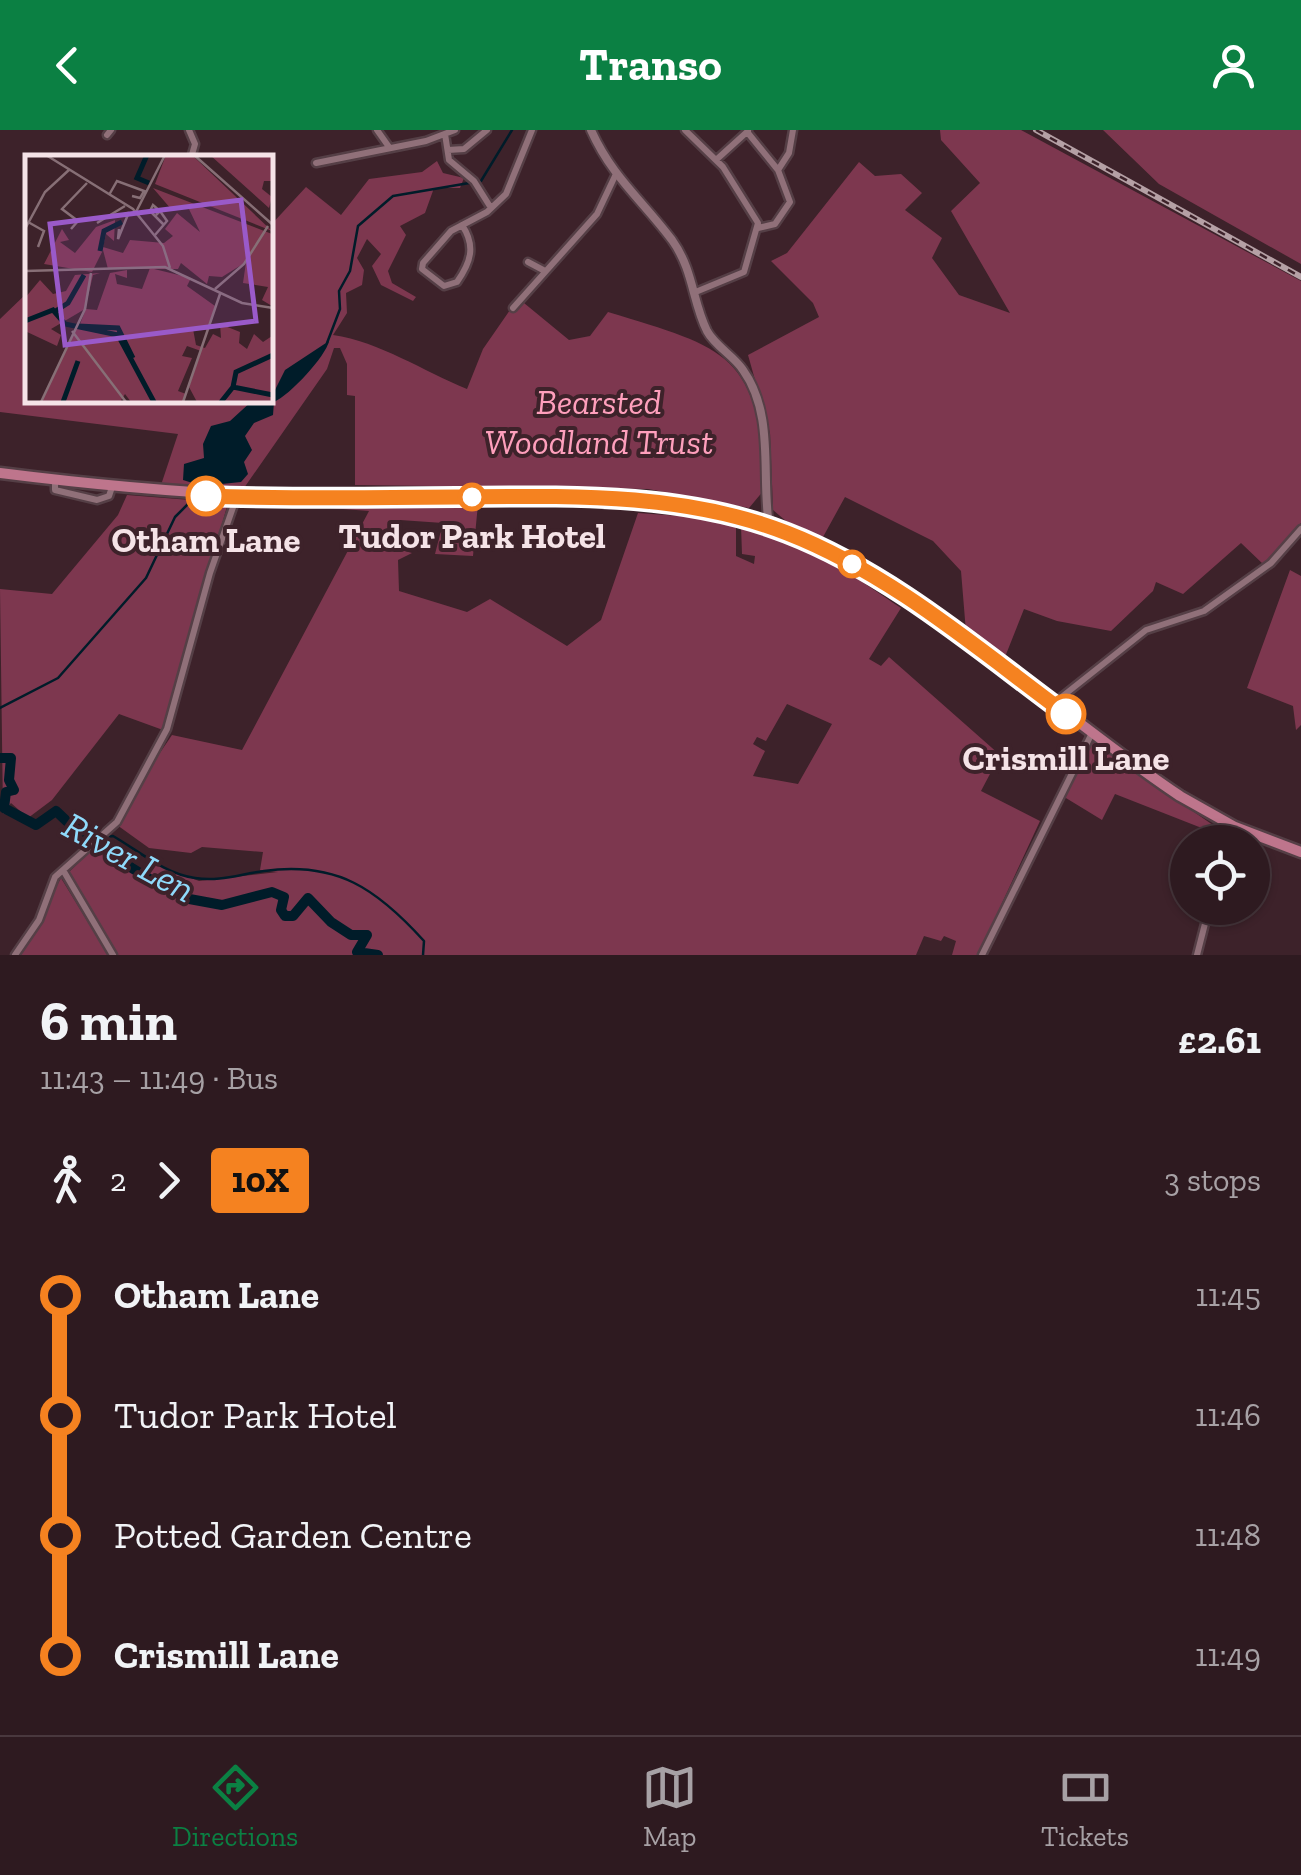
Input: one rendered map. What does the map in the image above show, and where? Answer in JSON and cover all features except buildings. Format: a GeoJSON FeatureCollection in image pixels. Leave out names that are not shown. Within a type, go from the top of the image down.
{"type":"FeatureCollection","features":[{"type":"Feature","properties":{"kind":"main road"},"geometry":{"type":"LineString","coordinates":[[0,473],[112,487],[236,496],[596,498],[689,507],[756,522],[830,552],[886,584],[1166,787],[1232,825]]}},
{"type":"Feature","properties":{"kind":"main road"},"geometry":{"type":"LineString","coordinates":[[1270,840],[1301,852]]}},
{"type":"Feature","properties":{"kind":"street"},"geometry":{"type":"LineString","coordinates":[[188,130],[194,144],[192,155]]}},
{"type":"Feature","properties":{"kind":"street"},"geometry":{"type":"LineString","coordinates":[[377,130],[389,147]]}},
{"type":"Feature","properties":{"kind":"street"},"geometry":{"type":"LineString","coordinates":[[316,163],[456,130]]}},
{"type":"Feature","properties":{"kind":"street"},"geometry":{"type":"LineString","coordinates":[[448,150],[464,149],[487,130]]}},
{"type":"Feature","properties":{"kind":"street"},"geometry":{"type":"LineString","coordinates":[[462,225],[470,238],[471,257],[457,282],[444,286],[422,268],[422,263],[462,225],[506,194],[532,130]]}},
{"type":"Feature","properties":{"kind":"street"},"geometry":{"type":"LineString","coordinates":[[591,130],[615,176],[673,242],[698,291],[708,333],[744,371],[759,408],[766,453],[769,526]]}},
{"type":"Feature","properties":{"kind":"street"},"geometry":{"type":"LineString","coordinates":[[685,130],[716,160],[751,208],[758,228],[744,272],[698,291]]}},
{"type":"Feature","properties":{"kind":"street"},"geometry":{"type":"LineString","coordinates":[[778,170],[788,153],[793,130]]}},
{"type":"Feature","properties":{"kind":"street"},"geometry":{"type":"LineString","coordinates":[[716,160],[748,132],[778,170],[789,206],[772,227],[758,228]]}},
{"type":"Feature","properties":{"kind":"street"},"geometry":{"type":"LineString","coordinates":[[446,134],[450,160],[474,181],[491,208]]}},
{"type":"Feature","properties":{"kind":"street"},"geometry":{"type":"LineString","coordinates":[[514,308],[597,214],[615,176]]}},
{"type":"Feature","properties":{"kind":"street"},"geometry":{"type":"LineString","coordinates":[[528,262],[545,270]]}},
{"type":"Feature","properties":{"kind":"street"},"geometry":{"type":"LineString","coordinates":[[15,955],[39,920],[55,877],[116,822],[167,730],[236,496]]}},
{"type":"Feature","properties":{"kind":"street"},"geometry":{"type":"LineString","coordinates":[[756,522],[766,508]]}},
{"type":"Feature","properties":{"kind":"street"},"geometry":{"type":"LineString","coordinates":[[1053,704],[1146,630],[1204,611],[1271,563],[1301,529]]}},
{"type":"Feature","properties":{"kind":"street"},"geometry":{"type":"LineString","coordinates":[[982,955],[1092,733]]}},
{"type":"Feature","properties":{"kind":"street"},"geometry":{"type":"LineString","coordinates":[[62,870],[113,955]]}},
{"type":"Feature","properties":{"kind":"street"},"geometry":{"type":"LineString","coordinates":[[1197,955],[1205,925]]}},
{"type":"Feature","properties":{"kind":"green space"},"geometry":{"type":"Polygon","coordinates":[[[940,130],[1021,130],[1301,281],[1301,523],[1263,564],[1241,543],[1183,594],[1156,582],[1153,591],[1111,631],[1057,621],[1024,609],[1003,662],[966,632],[961,571],[933,541],[845,497],[823,537],[786,521],[773,510],[770,433],[748,355],[819,317],[813,303],[771,261],[787,253],[859,162],[875,176],[901,174],[922,193],[905,210],[942,238],[932,258],[959,295],[1010,313],[951,211],[980,183],[941,140],[940,130]]]}},
{"type":"Feature","properties":{"kind":"green space"},"geometry":{"type":"Polygon","coordinates":[[[1103,130],[1301,130],[1301,264],[1159,184],[1103,130]]]}},
{"type":"Feature","properties":{"kind":"green space","name":"Bearsted Woodland Trust"},"geometry":{"type":"Polygon","coordinates":[[[437,161],[443,173],[464,178],[460,188],[434,188],[425,213],[400,226],[406,235],[388,271],[392,283],[416,297],[413,301],[381,285],[372,266],[381,254],[367,239],[357,258],[364,270],[362,285],[346,293],[347,313],[333,335],[384,350],[467,389],[483,349],[512,307],[524,303],[569,340],[590,336],[608,312],[682,336],[709,348],[730,364],[745,383],[755,410],[764,490],[749,508],[648,489],[355,485],[355,396],[347,395],[347,364],[340,348],[334,348],[327,369],[244,488],[161,485],[178,434],[0,412],[0,319],[25,295],[25,402],[272,402],[272,224],[306,187],[341,215],[369,179],[422,172],[437,161]]]}},
{"type":"Feature","properties":{"kind":"green space"},"geometry":{"type":"Polygon","coordinates":[[[127,495],[228,503],[163,730],[119,714],[52,800],[28,818],[11,803],[3,814],[0,589],[52,594],[118,515],[127,495]]]}},
{"type":"Feature","properties":{"kind":"green space"},"geometry":{"type":"Polygon","coordinates":[[[333,503],[478,504],[473,556],[435,554],[443,523],[400,520],[389,538],[394,548],[412,553],[398,560],[399,591],[467,612],[490,599],[567,646],[601,620],[638,513],[736,520],[736,556],[754,564],[755,556],[742,554],[741,526],[763,532],[825,559],[901,608],[869,659],[881,666],[889,657],[1000,755],[981,791],[1040,821],[978,955],[952,955],[956,941],[944,936],[941,941],[924,936],[916,955],[116,955],[69,872],[97,845],[125,873],[131,869],[143,878],[149,862],[199,881],[278,872],[260,870],[263,852],[202,847],[191,853],[149,848],[117,825],[130,797],[172,735],[242,750],[369,511],[330,508],[333,503]],[[787,704],[766,741],[757,737],[753,744],[765,751],[753,776],[798,784],[832,724],[787,704]]]}},
{"type":"Feature","properties":{"kind":"green space"},"geometry":{"type":"Polygon","coordinates":[[[1290,570],[1301,576],[1301,725],[1296,730],[1293,706],[1247,688],[1290,570]]]}},
{"type":"Feature","properties":{"kind":"green space"},"geometry":{"type":"Polygon","coordinates":[[[1091,741],[1213,825],[1194,825],[1115,794],[1102,820],[1061,795],[1091,741]]]}},
{"type":"Feature","properties":{"kind":"green space"},"geometry":{"type":"Polygon","coordinates":[[[61,878],[108,955],[20,955],[61,878]]]}},
{"type":"Feature","properties":{"kind":"water"},"geometry":{"type":"Polygon","coordinates":[[[329,341],[306,374],[274,402],[273,415],[254,423],[245,436],[252,450],[244,462],[248,474],[241,482],[202,486],[183,480],[184,464],[204,458],[203,444],[211,426],[230,421],[251,402],[272,402],[285,370],[329,341]]]}},
{"type":"Feature","properties":{"kind":"waterway"},"geometry":{"type":"LineString","coordinates":[[327,343],[340,309],[339,291],[350,271],[358,226],[393,196],[481,181],[512,130]]}},
{"type":"Feature","properties":{"kind":"waterway"},"geometry":{"type":"LineString","coordinates":[[0,708],[58,678],[146,578],[175,517],[189,503]]}},
{"type":"Feature","properties":{"kind":"waterway","name":"River Len"},"geometry":{"type":"LineString","coordinates":[[0,758],[11,758],[9,780],[14,790],[6,792],[4,808],[36,825],[56,811],[74,828],[102,838],[127,865],[156,883],[170,886],[184,898],[222,905],[272,892],[284,897],[281,910],[285,916],[293,916],[308,898],[331,922],[351,935],[367,935],[357,952],[378,955]]}},
{"type":"Feature","properties":{"kind":"waterway"},"geometry":{"type":"LineString","coordinates":[[102,838],[113,836],[163,867],[195,878],[290,869],[334,875],[372,893],[407,923],[424,941],[423,955]]}},
{"type":"Feature","properties":{"kind":"railway"},"geometry":{"type":"LineString","coordinates":[[1036,130],[1301,277]]}},
{"type":"Feature","properties":{"kind":"bus line","name":"10X"},"geometry":{"type":"LineString","coordinates":[[206,496],[565,497],[668,504],[738,516],[802,539],[886,584],[1066,714]]}},
{"type":"Feature","properties":{"kind":"place","name":"Otham Lane"},"geometry":{"type":"Point","coordinates":[206,496]}},
{"type":"Feature","properties":{"kind":"place","name":"Tudor Park Hotel"},"geometry":{"type":"Point","coordinates":[472,497]}},
{"type":"Feature","properties":{"kind":"place","name":"Crismill Lane"},"geometry":{"type":"Point","coordinates":[1066,714]}}]}
